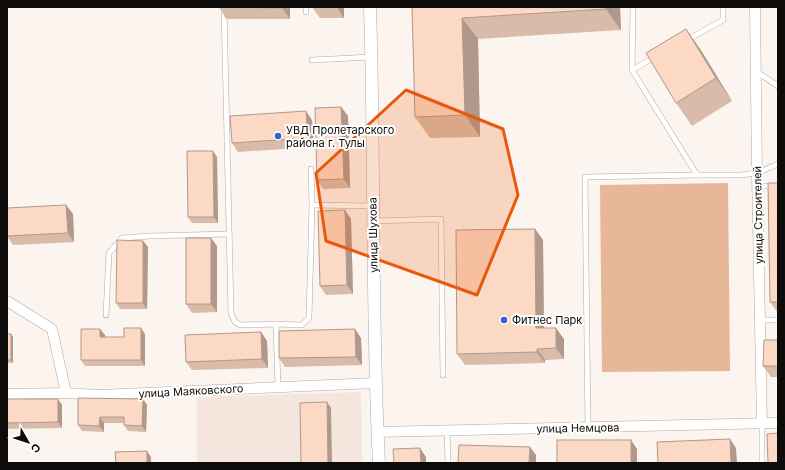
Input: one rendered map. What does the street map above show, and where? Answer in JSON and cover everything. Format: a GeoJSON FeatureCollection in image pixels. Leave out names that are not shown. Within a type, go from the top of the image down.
{"type":"FeatureCollection","features":[{"type":"Feature","properties":{"kind":"street","name":"улица Шухова"},"geometry":{"type":"LineString","coordinates":[[370,7],[372,57],[372,221],[379,463]]}},
{"type":"Feature","properties":{"kind":"street","name":"улица Строителей"},"geometry":{"type":"LineString","coordinates":[[755,7],[762,424]]}},
{"type":"Feature","properties":{"kind":"street"},"geometry":{"type":"LineString","coordinates":[[7,300],[52,329],[66,393]]}},
{"type":"Feature","properties":{"kind":"street","name":"улица Маяковского"},"geometry":{"type":"LineString","coordinates":[[7,394],[66,393],[99,395],[376,383]]}},
{"type":"Feature","properties":{"kind":"street","name":"улица Немцова"},"geometry":{"type":"LineString","coordinates":[[377,432],[778,423]]}},
{"type":"Feature","properties":{"kind":"lane"},"geometry":{"type":"LineString","coordinates":[[224,7],[229,234],[232,314],[234,322],[241,325],[302,325],[309,318],[312,205],[311,169]]}},
{"type":"Feature","properties":{"kind":"lane"},"geometry":{"type":"LineString","coordinates":[[633,7],[632,70],[697,175]]}},
{"type":"Feature","properties":{"kind":"lane"},"geometry":{"type":"LineString","coordinates":[[681,43],[724,20],[723,7]]}},
{"type":"Feature","properties":{"kind":"lane"},"geometry":{"type":"LineString","coordinates":[[632,70],[660,54]]}},
{"type":"Feature","properties":{"kind":"lane"},"geometry":{"type":"LineString","coordinates":[[312,60],[372,57]]}},
{"type":"Feature","properties":{"kind":"lane"},"geometry":{"type":"LineString","coordinates":[[756,71],[778,86]]}},
{"type":"Feature","properties":{"kind":"lane"},"geometry":{"type":"LineString","coordinates":[[588,428],[585,177],[741,175],[757,173],[778,164]]}},
{"type":"Feature","properties":{"kind":"lane"},"geometry":{"type":"LineString","coordinates":[[757,186],[778,186]]}},
{"type":"Feature","properties":{"kind":"lane"},"geometry":{"type":"LineString","coordinates":[[312,205],[372,206]]}},
{"type":"Feature","properties":{"kind":"lane"},"geometry":{"type":"LineString","coordinates":[[372,221],[441,219],[443,375]]}},
{"type":"Feature","properties":{"kind":"lane"},"geometry":{"type":"LineString","coordinates":[[106,315],[109,253],[122,238],[229,234]]}},
{"type":"Feature","properties":{"kind":"lane"},"geometry":{"type":"LineString","coordinates":[[760,320],[778,320]]}},
{"type":"Feature","properties":{"kind":"lane"},"geometry":{"type":"LineString","coordinates":[[276,324],[278,387]]}},
{"type":"Feature","properties":{"kind":"lane"},"geometry":{"type":"LineString","coordinates":[[762,424],[762,463]]}},
{"type":"Feature","properties":{"kind":"lane"},"geometry":{"type":"LineString","coordinates":[[447,431],[448,463]]}},
{"type":"Feature","properties":{"kind":"highlighted area"},"geometry":{"type":"Polygon","coordinates":[[[406,90],[503,129],[518,195],[477,295],[326,241],[316,173],[406,90]]]}},
{"type":"Feature","properties":{"kind":"shaded area"},"geometry":{"type":"Polygon","coordinates":[[[728,183],[730,371],[602,372],[600,185],[728,183]]]}},
{"type":"Feature","properties":{"kind":"shaded area"},"geometry":{"type":"Polygon","coordinates":[[[361,392],[362,463],[197,463],[197,397],[361,392]]]}},
{"type":"Feature","properties":{"kind":"building"},"geometry":{"type":"Polygon","coordinates":[[[219,7],[282,7],[282,8],[219,7]]]}},
{"type":"Feature","properties":{"kind":"building"},"geometry":{"type":"Polygon","coordinates":[[[412,7],[606,7],[606,9],[462,18],[465,115],[415,117],[412,7]]]}},
{"type":"Feature","properties":{"kind":"building"},"geometry":{"type":"Polygon","coordinates":[[[686,29],[716,78],[676,103],[646,53],[686,29]]]}},
{"type":"Feature","properties":{"kind":"building"},"geometry":{"type":"Polygon","coordinates":[[[341,107],[344,179],[317,180],[315,108],[341,107]]]}},
{"type":"Feature","properties":{"kind":"building"},"geometry":{"type":"Polygon","coordinates":[[[306,111],[308,138],[232,143],[230,116],[306,111]]]}},
{"type":"Feature","properties":{"kind":"building"},"geometry":{"type":"Polygon","coordinates":[[[187,151],[213,151],[214,217],[188,217],[187,151]]]}},
{"type":"Feature","properties":{"kind":"building"},"geometry":{"type":"Polygon","coordinates":[[[768,183],[778,183],[778,302],[770,302],[768,183]]]}},
{"type":"Feature","properties":{"kind":"building"},"geometry":{"type":"Polygon","coordinates":[[[66,205],[68,233],[7,236],[7,208],[66,205]]]}},
{"type":"Feature","properties":{"kind":"building"},"geometry":{"type":"Polygon","coordinates":[[[345,210],[347,285],[320,286],[318,211],[345,210]]]}},
{"type":"Feature","properties":{"kind":"building","name":"Фитнес Парк"},"geometry":{"type":"Polygon","coordinates":[[[535,229],[536,328],[556,328],[556,348],[537,349],[537,352],[457,354],[456,230],[535,229]]]}},
{"type":"Feature","properties":{"kind":"building"},"geometry":{"type":"Polygon","coordinates":[[[186,238],[211,238],[211,304],[186,304],[186,238]]]}},
{"type":"Feature","properties":{"kind":"building"},"geometry":{"type":"Polygon","coordinates":[[[117,240],[143,241],[143,303],[116,303],[117,240]]]}},
{"type":"Feature","properties":{"kind":"building"},"geometry":{"type":"Polygon","coordinates":[[[124,328],[141,328],[141,360],[81,360],[81,329],[100,329],[100,337],[124,337],[124,328]]]}},
{"type":"Feature","properties":{"kind":"building"},"geometry":{"type":"Polygon","coordinates":[[[355,329],[356,357],[279,358],[279,331],[355,329]]]}},
{"type":"Feature","properties":{"kind":"building"},"geometry":{"type":"Polygon","coordinates":[[[261,332],[262,359],[186,362],[185,335],[261,332]]]}},
{"type":"Feature","properties":{"kind":"building"},"geometry":{"type":"Polygon","coordinates":[[[7,334],[11,334],[11,360],[7,360],[7,334]]]}},
{"type":"Feature","properties":{"kind":"building"},"geometry":{"type":"Polygon","coordinates":[[[764,340],[778,340],[778,366],[763,366],[764,340]]]}},
{"type":"Feature","properties":{"kind":"building"},"geometry":{"type":"Polygon","coordinates":[[[78,398],[143,399],[142,426],[124,425],[124,417],[100,417],[99,426],[78,425],[78,398]]]}},
{"type":"Feature","properties":{"kind":"building"},"geometry":{"type":"Polygon","coordinates":[[[7,399],[58,399],[58,422],[7,423],[7,399]]]}},
{"type":"Feature","properties":{"kind":"building"},"geometry":{"type":"Polygon","coordinates":[[[327,402],[328,463],[301,463],[300,403],[327,402]]]}},
{"type":"Feature","properties":{"kind":"building"},"geometry":{"type":"Polygon","coordinates":[[[778,433],[778,463],[768,463],[767,434],[778,433]]]}},
{"type":"Feature","properties":{"kind":"building"},"geometry":{"type":"Polygon","coordinates":[[[730,439],[731,463],[658,463],[657,442],[730,439]]]}},
{"type":"Feature","properties":{"kind":"building"},"geometry":{"type":"Polygon","coordinates":[[[557,440],[631,440],[631,463],[557,463],[557,440]]]}},
{"type":"Feature","properties":{"kind":"building"},"geometry":{"type":"Polygon","coordinates":[[[459,445],[530,447],[529,463],[458,463],[459,445]]]}},
{"type":"Feature","properties":{"kind":"building"},"geometry":{"type":"Polygon","coordinates":[[[420,448],[421,463],[394,463],[393,449],[420,448]]]}},
{"type":"Feature","properties":{"kind":"building"},"geometry":{"type":"Polygon","coordinates":[[[147,451],[147,463],[116,463],[115,452],[147,451]]]}},
{"type":"Feature","properties":{"kind":"place","name":"УВД Пролетарского района г. Тулы"},"geometry":{"type":"Point","coordinates":[278,136]}},
{"type":"Feature","properties":{"kind":"place","name":"Фитнес Парк"},"geometry":{"type":"Point","coordinates":[504,320]}}]}
